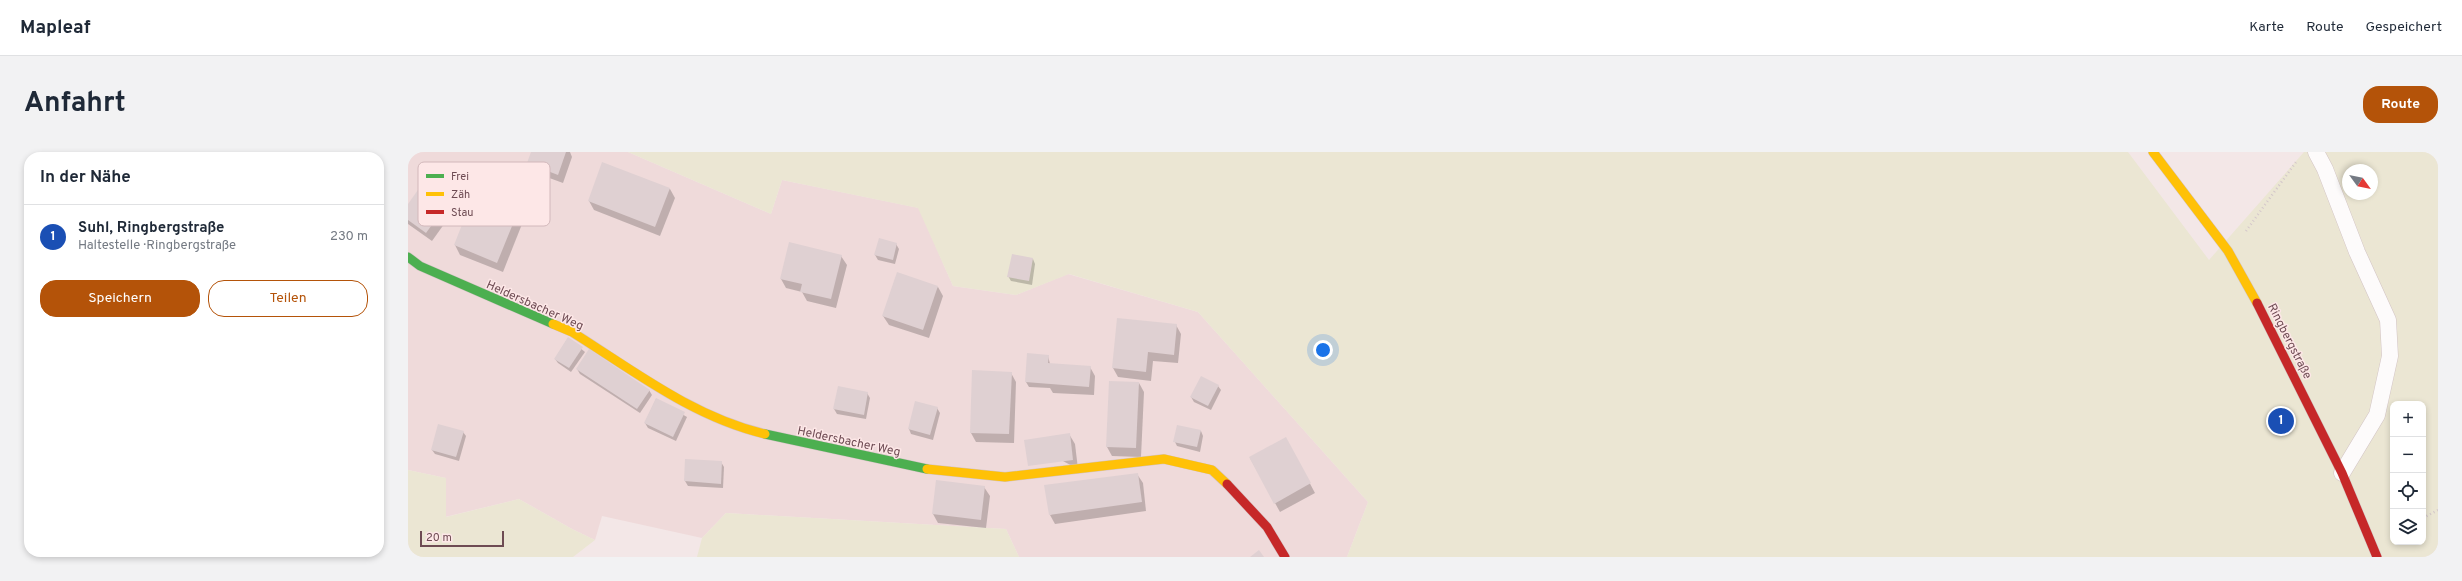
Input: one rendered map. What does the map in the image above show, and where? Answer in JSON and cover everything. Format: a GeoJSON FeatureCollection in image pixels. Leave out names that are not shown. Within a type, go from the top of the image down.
{"type":"FeatureCollection","features":[{"type":"Feature","properties":{"kind":"street","name":"Ringbergstraße"},"geometry":{"type":"LineString","coordinates":[[2153,152],[2228,251],[2267,320],[2342,473],[2377,557]]}},
{"type":"Feature","properties":{"kind":"street","name":"Heldersbacher Weg"},"geometry":{"type":"LineString","coordinates":[[408,257],[441,276],[572,332],[694,409],[736,427],[879,460],[937,471],[1006,477],[1164,460],[1212,470],[1236,491],[1267,527],[1285,557]]}},
{"type":"Feature","properties":{"kind":"lane"},"geometry":{"type":"LineString","coordinates":[[2316,152],[2325,170],[2357,252],[2388,320],[2390,356],[2377,415],[2342,473]]}},
{"type":"Feature","properties":{"kind":"path"},"geometry":{"type":"LineString","coordinates":[[2228,251],[2253,224],[2298,158]]}},
{"type":"Feature","properties":{"kind":"path"},"geometry":{"type":"LineString","coordinates":[[2426,516],[2438,510]]}},
{"type":"Feature","properties":{"kind":"shaded area"},"geometry":{"type":"Polygon","coordinates":[[[408,152],[628,152],[771,214],[782,180],[919,208],[953,286],[1016,295],[1068,274],[1198,312],[1368,502],[1347,557],[1019,557],[1006,529],[726,513],[702,538],[602,516],[595,540],[572,529],[519,499],[445,517],[446,478],[408,470],[408,152]]]}},
{"type":"Feature","properties":{"kind":"shaded area"},"geometry":{"type":"Polygon","coordinates":[[[628,152],[2128,152],[2209,260],[2304,152],[2438,152],[2438,557],[1347,557],[1368,502],[1198,312],[1069,274],[1016,295],[953,286],[918,208],[782,180],[771,214],[628,152]]]}},
{"type":"Feature","properties":{"kind":"shaded area"},"geometry":{"type":"Polygon","coordinates":[[[408,470],[446,478],[446,517],[519,499],[572,529],[595,540],[573,557],[408,557],[408,470]]]}},
{"type":"Feature","properties":{"kind":"shaded area"},"geometry":{"type":"Polygon","coordinates":[[[726,513],[1006,529],[1019,557],[697,557],[702,538],[726,513]]]}},
{"type":"Feature","properties":{"kind":"building"},"geometry":{"type":"Polygon","coordinates":[[[531,152],[566,152],[558,175],[550,172],[550,162],[527,162],[531,152]]]}},
{"type":"Feature","properties":{"kind":"building"},"geometry":{"type":"Polygon","coordinates":[[[602,162],[670,188],[655,227],[588,201],[602,162]]]}},
{"type":"Feature","properties":{"kind":"building"},"geometry":{"type":"Polygon","coordinates":[[[418,190],[418,226],[431,226],[426,233],[408,220],[408,204],[418,190]]]}},
{"type":"Feature","properties":{"kind":"building"},"geometry":{"type":"Polygon","coordinates":[[[461,226],[512,226],[497,263],[454,245],[461,226]]]}},
{"type":"Feature","properties":{"kind":"building"},"geometry":{"type":"Polygon","coordinates":[[[879,238],[897,243],[893,260],[874,255],[879,238]]]}},
{"type":"Feature","properties":{"kind":"building"},"geometry":{"type":"Polygon","coordinates":[[[789,242],[842,255],[831,299],[800,292],[802,284],[780,279],[789,242]]]}},
{"type":"Feature","properties":{"kind":"building"},"geometry":{"type":"Polygon","coordinates":[[[1012,254],[1033,258],[1029,281],[1007,277],[1012,254]]]}},
{"type":"Feature","properties":{"kind":"building"},"geometry":{"type":"Polygon","coordinates":[[[897,272],[938,286],[923,330],[882,316],[897,272]]]}},
{"type":"Feature","properties":{"kind":"building"},"geometry":{"type":"Polygon","coordinates":[[[1117,318],[1177,324],[1174,355],[1148,352],[1146,372],[1112,368],[1117,318]]]}},
{"type":"Feature","properties":{"kind":"building"},"geometry":{"type":"Polygon","coordinates":[[[568,337],[583,347],[569,368],[554,359],[568,337]]]}},
{"type":"Feature","properties":{"kind":"building"},"geometry":{"type":"Polygon","coordinates":[[[589,349],[650,390],[637,409],[576,369],[589,349]]]}},
{"type":"Feature","properties":{"kind":"building"},"geometry":{"type":"Polygon","coordinates":[[[1027,353],[1049,355],[1048,363],[1091,366],[1089,387],[1025,382],[1027,353]]]}},
{"type":"Feature","properties":{"kind":"building"},"geometry":{"type":"Polygon","coordinates":[[[972,370],[1012,372],[1009,434],[970,433],[972,370]]]}},
{"type":"Feature","properties":{"kind":"building"},"geometry":{"type":"Polygon","coordinates":[[[1201,376],[1219,385],[1208,406],[1190,397],[1201,376]]]}},
{"type":"Feature","properties":{"kind":"building"},"geometry":{"type":"Polygon","coordinates":[[[1109,381],[1139,382],[1136,448],[1106,447],[1109,381]]]}},
{"type":"Feature","properties":{"kind":"building"},"geometry":{"type":"Polygon","coordinates":[[[838,386],[868,392],[864,415],[833,409],[838,386]]]}},
{"type":"Feature","properties":{"kind":"building"},"geometry":{"type":"Polygon","coordinates":[[[656,398],[685,412],[673,437],[644,423],[656,398]]]}},
{"type":"Feature","properties":{"kind":"building"},"geometry":{"type":"Polygon","coordinates":[[[915,401],[938,407],[930,435],[908,429],[915,401]]]}},
{"type":"Feature","properties":{"kind":"building"},"geometry":{"type":"Polygon","coordinates":[[[438,424],[464,431],[456,457],[431,450],[438,424]]]}},
{"type":"Feature","properties":{"kind":"building"},"geometry":{"type":"Polygon","coordinates":[[[1177,425],[1201,430],[1197,447],[1173,442],[1177,425]]]}},
{"type":"Feature","properties":{"kind":"building"},"geometry":{"type":"Polygon","coordinates":[[[1070,433],[1073,460],[1028,466],[1024,440],[1070,433]]]}},
{"type":"Feature","properties":{"kind":"building"},"geometry":{"type":"Polygon","coordinates":[[[1286,437],[1311,483],[1274,504],[1249,457],[1286,437]]]}},
{"type":"Feature","properties":{"kind":"building"},"geometry":{"type":"Polygon","coordinates":[[[685,459],[722,461],[721,484],[684,481],[685,459]]]}},
{"type":"Feature","properties":{"kind":"building"},"geometry":{"type":"Polygon","coordinates":[[[1138,473],[1142,502],[1049,515],[1044,485],[1138,473]]]}},
{"type":"Feature","properties":{"kind":"building"},"geometry":{"type":"Polygon","coordinates":[[[936,480],[985,486],[981,520],[932,514],[936,480]]]}},
{"type":"Feature","properties":{"kind":"building"},"geometry":{"type":"Polygon","coordinates":[[[1259,550],[1264,557],[1250,557],[1259,550]]]}},
{"type":"Feature","properties":{"kind":"traffic: fast"},"geometry":{"type":"LineString","coordinates":[[408,257],[420,266],[553,324]]}},
{"type":"Feature","properties":{"kind":"traffic: fast"},"geometry":{"type":"LineString","coordinates":[[765,434],[927,469]]}},
{"type":"Feature","properties":{"kind":"traffic: slow"},"geometry":{"type":"LineString","coordinates":[[2153,152],[2228,251],[2257,303]]}},
{"type":"Feature","properties":{"kind":"traffic: slow"},"geometry":{"type":"LineString","coordinates":[[553,324],[572,332],[641,377],[689,405],[739,426],[765,434]]}},
{"type":"Feature","properties":{"kind":"traffic: slow"},"geometry":{"type":"LineString","coordinates":[[927,469],[1005,477],[1164,459],[1212,470],[1227,484]]}},
{"type":"Feature","properties":{"kind":"traffic: jam"},"geometry":{"type":"LineString","coordinates":[[2257,303],[2342,473],[2377,557]]}},
{"type":"Feature","properties":{"kind":"traffic: jam"},"geometry":{"type":"LineString","coordinates":[[1227,484],[1267,527],[1285,557]]}},
{"type":"Feature","properties":{"kind":"place","name":"Suhl, Ringbergstraße"},"geometry":{"type":"Point","coordinates":[2281,421]}}]}
